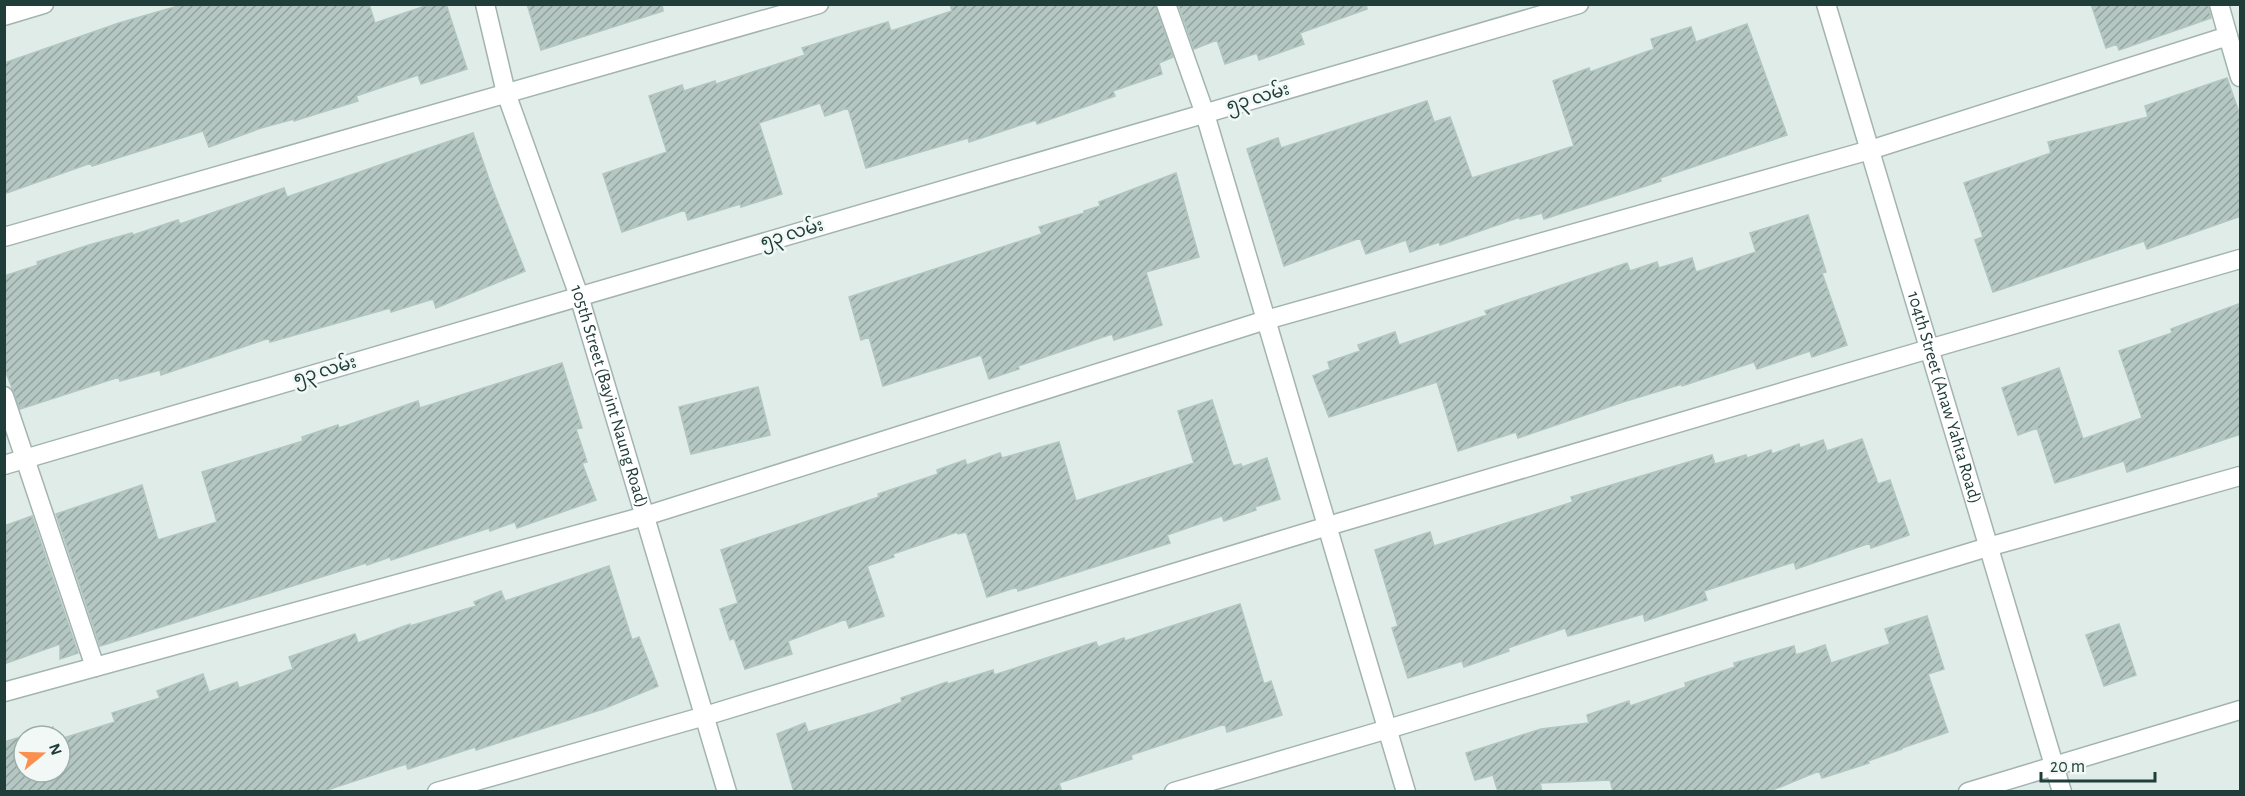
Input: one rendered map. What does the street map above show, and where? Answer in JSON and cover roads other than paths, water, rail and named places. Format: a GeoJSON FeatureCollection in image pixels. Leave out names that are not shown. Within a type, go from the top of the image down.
{"type":"FeatureCollection","features":[{"type":"Feature","properties":{"kind":"street"},"geometry":{"type":"LineString","coordinates":[[4,16],[44,4]]}},
{"type":"Feature","properties":{"kind":"street","name":"105th Street (Bayint Naung Road)"},"geometry":{"type":"LineString","coordinates":[[485,4],[506,93],[579,296],[727,792]]}},
{"type":"Feature","properties":{"kind":"street"},"geometry":{"type":"LineString","coordinates":[[4,237],[819,4]]}},
{"type":"Feature","properties":{"kind":"street"},"geometry":{"type":"LineString","coordinates":[[1166,4],[1205,114],[1406,792]]}},
{"type":"Feature","properties":{"kind":"street","name":"၅၃ လမ်း"},"geometry":{"type":"LineString","coordinates":[[4,465],[1579,4]]}},
{"type":"Feature","properties":{"kind":"street","name":"104th Street (Anaw Yahta Road)"},"geometry":{"type":"LineString","coordinates":[[1826,4],[2062,792]]}},
{"type":"Feature","properties":{"kind":"street"},"geometry":{"type":"LineString","coordinates":[[2219,4],[2241,77]]}},
{"type":"Feature","properties":{"kind":"street"},"geometry":{"type":"LineString","coordinates":[[4,692],[645,516],[1266,320],[1870,150],[2228,36]]}},
{"type":"Feature","properties":{"kind":"street"},"geometry":{"type":"LineString","coordinates":[[437,792],[705,716],[1328,526],[2241,259]]}},
{"type":"Feature","properties":{"kind":"street"},"geometry":{"type":"LineString","coordinates":[[4,396],[94,667]]}},
{"type":"Feature","properties":{"kind":"street"},"geometry":{"type":"LineString","coordinates":[[1174,792],[1988,547],[2241,476]]}},
{"type":"Feature","properties":{"kind":"street"},"geometry":{"type":"LineString","coordinates":[[1968,792],[2241,711]]}}]}
